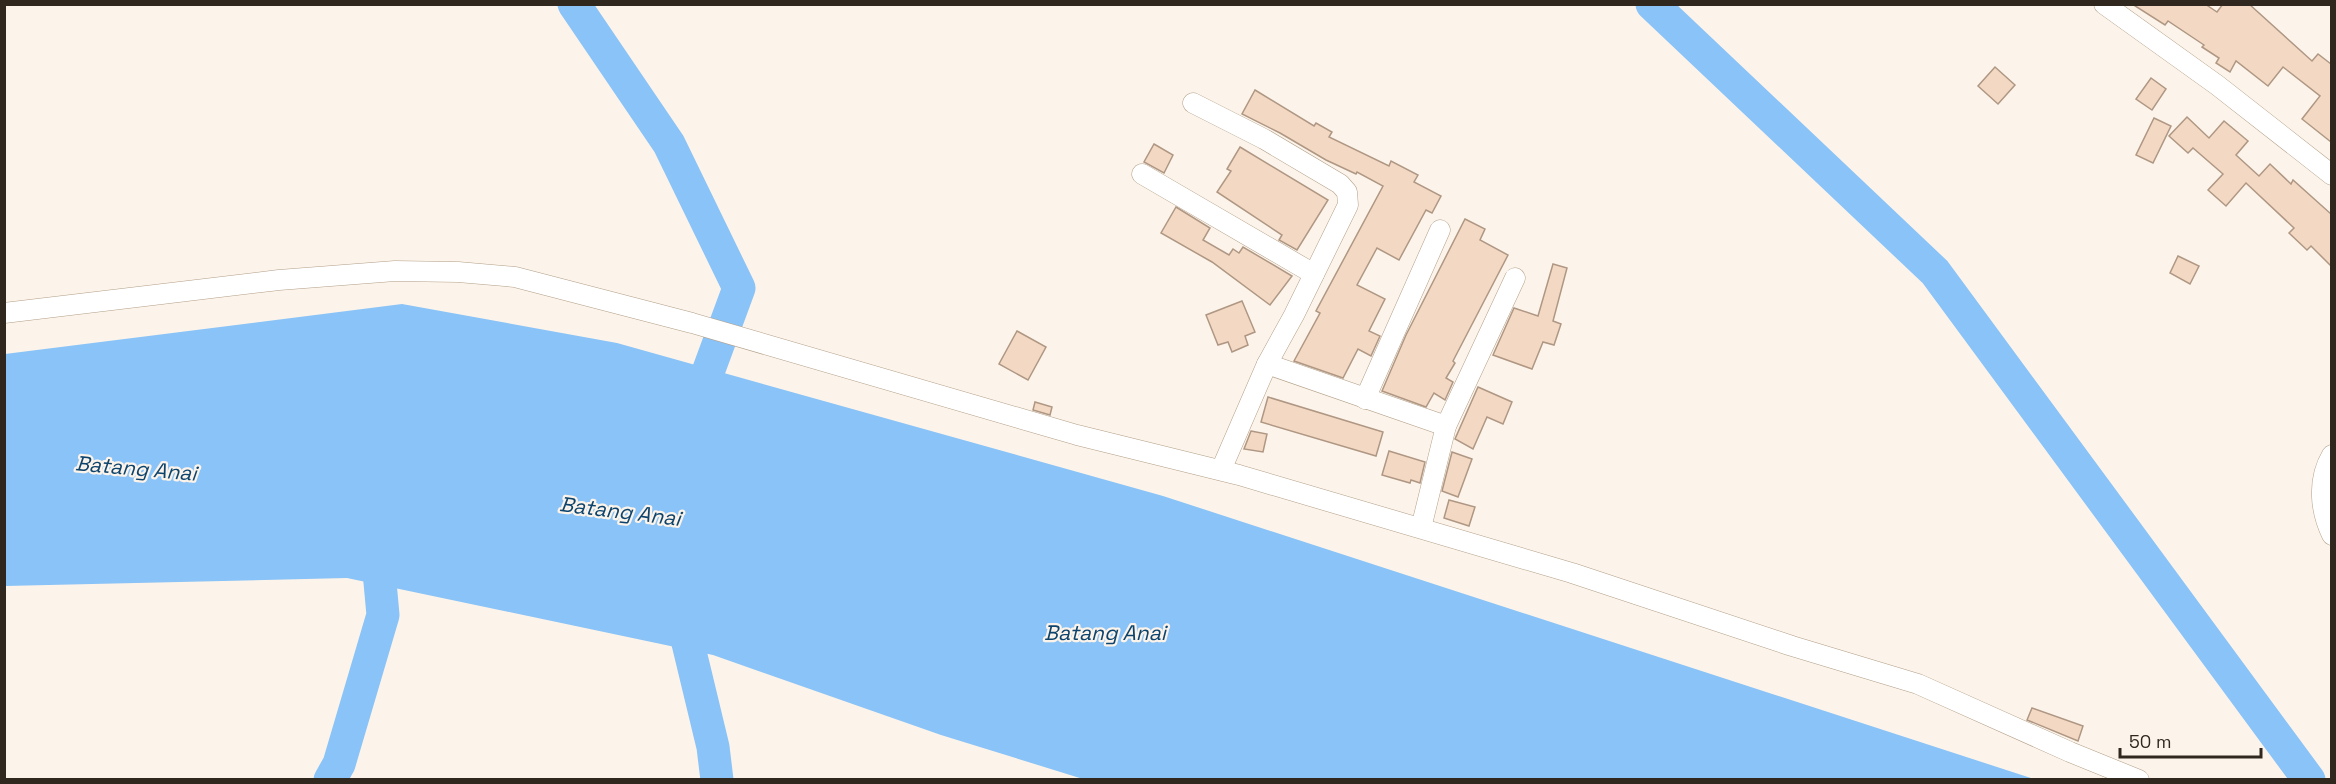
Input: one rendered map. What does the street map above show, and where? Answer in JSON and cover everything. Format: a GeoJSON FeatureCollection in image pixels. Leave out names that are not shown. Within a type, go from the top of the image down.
{"type":"FeatureCollection","features":[{"type":"Feature","properties":{"kind":"street"},"geometry":{"type":"LineString","coordinates":[[2104,4],[2217,86],[2331,175]]}},
{"type":"Feature","properties":{"kind":"street"},"geometry":{"type":"LineString","coordinates":[[1193,103],[1264,139],[1340,184],[1347,192],[1348,205],[1267,364],[1221,470]]}},
{"type":"Feature","properties":{"kind":"street"},"geometry":{"type":"LineString","coordinates":[[1142,174],[1314,274]]}},
{"type":"Feature","properties":{"kind":"street"},"geometry":{"type":"LineString","coordinates":[[1365,399],[1440,230]]}},
{"type":"Feature","properties":{"kind":"street"},"geometry":{"type":"LineString","coordinates":[[4,313],[279,280],[395,271],[458,272],[515,277],[692,323],[1077,435],[1221,470],[1572,573],[1792,646],[1918,684],[2070,752],[2139,780]]}},
{"type":"Feature","properties":{"kind":"street"},"geometry":{"type":"LineString","coordinates":[[1421,528],[1446,426],[1515,278]]}},
{"type":"Feature","properties":{"kind":"street"},"geometry":{"type":"LineString","coordinates":[[1267,364],[1446,426]]}},
{"type":"Feature","properties":{"kind":"street"},"geometry":{"type":"LineString","coordinates":[[2331,455],[2325,466],[2322,489],[2322,512],[2331,535]]}},
{"type":"Feature","properties":{"kind":"water","name":"Batang Anai"},"geometry":{"type":"Polygon","coordinates":[[[402,304],[617,343],[1163,496],[2034,779],[1083,779],[941,735],[713,655],[347,578],[5,586],[5,354],[402,304]]]}},
{"type":"Feature","properties":{"kind":"building"},"geometry":{"type":"Polygon","coordinates":[[[2132,4],[2205,4],[2217,12],[2223,4],[2249,4],[2312,61],[2318,54],[2331,64],[2331,142],[2302,119],[2320,96],[2283,67],[2268,86],[2236,61],[2230,72],[2216,63],[2219,58],[2202,47],[2204,45],[2168,21],[2165,25],[2132,4]]]}},
{"type":"Feature","properties":{"kind":"building"},"geometry":{"type":"Polygon","coordinates":[[[1995,67],[2015,85],[1998,104],[1978,86],[1995,67]]]}},
{"type":"Feature","properties":{"kind":"building"},"geometry":{"type":"Polygon","coordinates":[[[2151,78],[2166,89],[2152,110],[2136,99],[2151,78]]]}},
{"type":"Feature","properties":{"kind":"building"},"geometry":{"type":"Polygon","coordinates":[[[1255,90],[1314,126],[1316,123],[1332,132],[1329,137],[1389,166],[1391,161],[1418,175],[1414,182],[1441,196],[1432,213],[1426,210],[1399,260],[1377,248],[1357,285],[1385,299],[1369,331],[1380,336],[1371,356],[1358,349],[1343,378],[1294,361],[1320,313],[1316,311],[1383,186],[1357,172],[1356,174],[1326,160],[1242,114],[1255,90]]]}},
{"type":"Feature","properties":{"kind":"building"},"geometry":{"type":"Polygon","coordinates":[[[2187,117],[2209,138],[2224,121],[2248,141],[2236,155],[2259,176],[2270,164],[2291,184],[2293,180],[2331,214],[2331,266],[2311,246],[2307,250],[2289,233],[2294,228],[2246,183],[2226,206],[2208,190],[2223,174],[2193,148],[2188,153],[2169,136],[2187,117]]]}},
{"type":"Feature","properties":{"kind":"building"},"geometry":{"type":"Polygon","coordinates":[[[2154,118],[2171,126],[2153,163],[2136,155],[2154,118]]]}},
{"type":"Feature","properties":{"kind":"building"},"geometry":{"type":"Polygon","coordinates":[[[1154,144],[1173,155],[1164,173],[1144,162],[1154,144]]]}},
{"type":"Feature","properties":{"kind":"building"},"geometry":{"type":"Polygon","coordinates":[[[1240,147],[1328,200],[1297,250],[1279,240],[1282,235],[1217,192],[1231,171],[1227,169],[1240,147]]]}},
{"type":"Feature","properties":{"kind":"building"},"geometry":{"type":"Polygon","coordinates":[[[1176,207],[1210,228],[1203,240],[1229,255],[1233,249],[1239,253],[1243,247],[1292,276],[1270,305],[1212,262],[1161,233],[1176,207]]]}},
{"type":"Feature","properties":{"kind":"building"},"geometry":{"type":"Polygon","coordinates":[[[1465,219],[1485,229],[1480,240],[1508,255],[1453,361],[1455,363],[1446,378],[1453,382],[1445,400],[1434,393],[1426,407],[1382,391],[1406,335],[1465,219]]]}},
{"type":"Feature","properties":{"kind":"building"},"geometry":{"type":"Polygon","coordinates":[[[2178,256],[2199,266],[2190,284],[2170,273],[2178,256]]]}},
{"type":"Feature","properties":{"kind":"building"},"geometry":{"type":"Polygon","coordinates":[[[1553,264],[1567,268],[1553,321],[1561,324],[1554,345],[1543,342],[1532,369],[1493,355],[1514,308],[1538,316],[1553,264]]]}},
{"type":"Feature","properties":{"kind":"building"},"geometry":{"type":"Polygon","coordinates":[[[1242,301],[1255,332],[1245,336],[1248,345],[1232,352],[1228,342],[1218,345],[1206,315],[1242,301]]]}},
{"type":"Feature","properties":{"kind":"building"},"geometry":{"type":"Polygon","coordinates":[[[1017,331],[1046,347],[1028,380],[999,364],[1017,331]]]}},
{"type":"Feature","properties":{"kind":"building"},"geometry":{"type":"Polygon","coordinates":[[[1478,387],[1512,402],[1503,424],[1487,417],[1473,449],[1455,439],[1478,387]]]}},
{"type":"Feature","properties":{"kind":"building"},"geometry":{"type":"Polygon","coordinates":[[[1268,397],[1383,432],[1376,456],[1261,422],[1268,397]]]}},
{"type":"Feature","properties":{"kind":"building"},"geometry":{"type":"Polygon","coordinates":[[[1035,402],[1052,407],[1050,415],[1033,410],[1035,402]]]}},
{"type":"Feature","properties":{"kind":"building"},"geometry":{"type":"Polygon","coordinates":[[[1251,431],[1267,434],[1263,452],[1244,449],[1251,431]]]}},
{"type":"Feature","properties":{"kind":"building"},"geometry":{"type":"Polygon","coordinates":[[[1389,451],[1425,462],[1420,483],[1411,480],[1410,483],[1382,475],[1389,451]]]}},
{"type":"Feature","properties":{"kind":"building"},"geometry":{"type":"Polygon","coordinates":[[[1452,452],[1472,459],[1458,497],[1442,491],[1452,452]]]}},
{"type":"Feature","properties":{"kind":"building"},"geometry":{"type":"Polygon","coordinates":[[[1449,500],[1475,507],[1469,526],[1444,518],[1449,500]]]}},
{"type":"Feature","properties":{"kind":"building"},"geometry":{"type":"Polygon","coordinates":[[[2032,708],[2083,726],[2078,741],[2027,720],[2032,708]]]}},
{"type":"Feature","properties":{"kind":"waterway"},"geometry":{"type":"LineString","coordinates":[[574,4],[669,144],[739,288],[694,410]]}},
{"type":"Feature","properties":{"kind":"waterway"},"geometry":{"type":"LineString","coordinates":[[1652,4],[1935,272],[2309,780]]}},
{"type":"Feature","properties":{"kind":"waterway"},"geometry":{"type":"LineString","coordinates":[[330,780],[339,764],[383,615],[376,539]]}},
{"type":"Feature","properties":{"kind":"waterway"},"geometry":{"type":"LineString","coordinates":[[679,606],[713,747],[717,780]]}}]}
